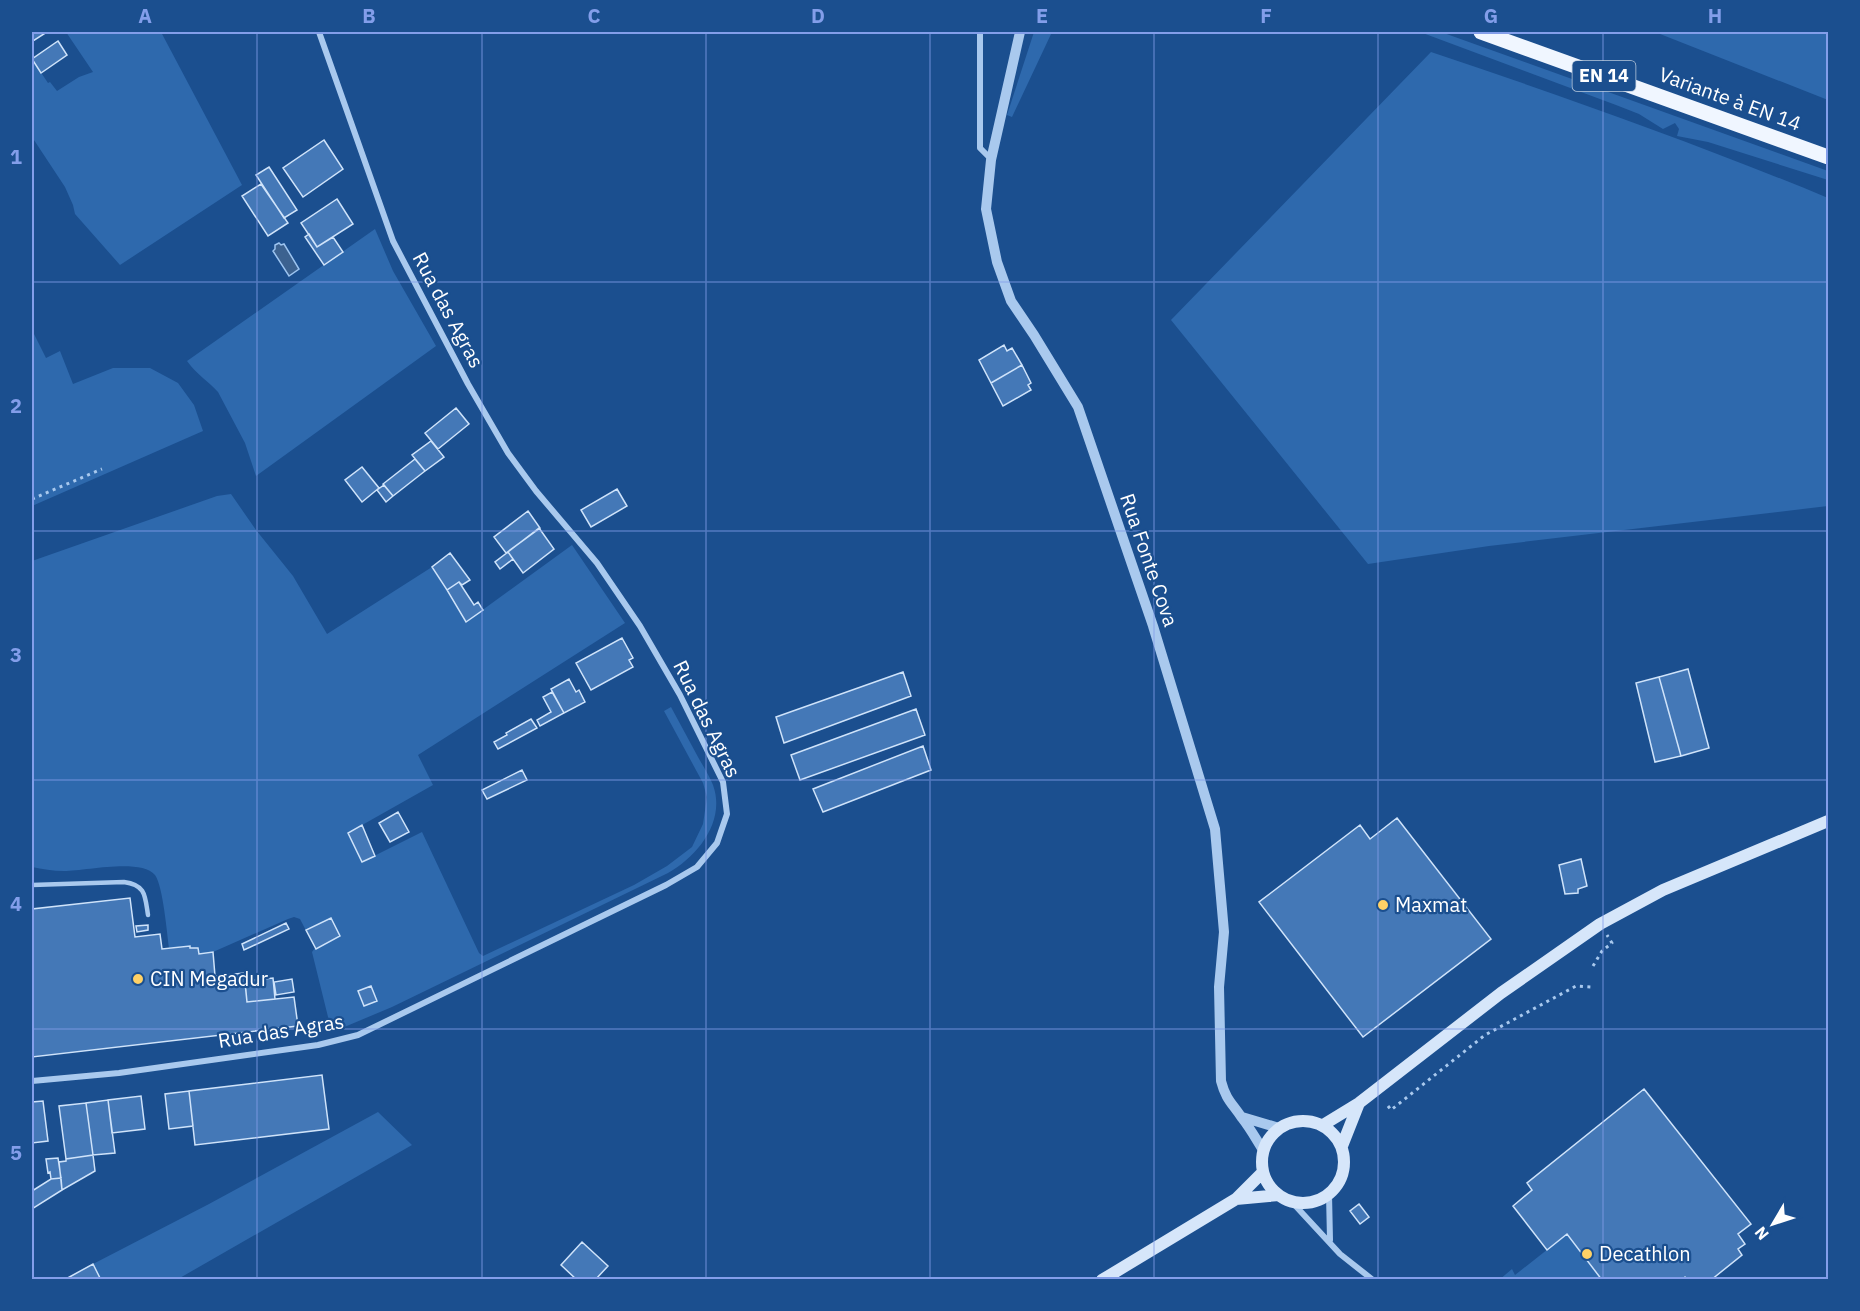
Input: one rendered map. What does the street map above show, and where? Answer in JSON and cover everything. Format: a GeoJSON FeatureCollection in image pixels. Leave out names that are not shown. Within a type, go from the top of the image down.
{"type":"FeatureCollection","features":[{"type":"Feature","properties":{"kind":"main road","name":"Variante à EN 14"},"geometry":{"type":"LineString","coordinates":[[1481,32],[1828,157]]}},
{"type":"Feature","properties":{"kind":"main road"},"geometry":{"type":"LineString","coordinates":[[1323,1125],[1359,1103],[1501,993],[1600,924],[1663,890],[1828,820]]}},
{"type":"Feature","properties":{"kind":"main road"},"geometry":{"type":"LineString","coordinates":[[1342,1146],[1359,1103]]}},
{"type":"Feature","properties":{"kind":"main road"},"geometry":{"type":"LineString","coordinates":[[1301,1120],[1323,1125],[1334,1134],[1342,1146],[1345,1159],[1338,1185],[1317,1201],[1304,1203],[1279,1196],[1272,1189],[1263,1172],[1263,1150],[1270,1138],[1279,1128],[1301,1120]]}},
{"type":"Feature","properties":{"kind":"main road"},"geometry":{"type":"LineString","coordinates":[[1102,1280],[1236,1199],[1263,1172]]}},
{"type":"Feature","properties":{"kind":"main road"},"geometry":{"type":"LineString","coordinates":[[1236,1199],[1279,1196]]}},
{"type":"Feature","properties":{"kind":"street","name":"Rua das Agras"},"geometry":{"type":"LineString","coordinates":[[32,1081],[119,1073],[318,1045],[358,1035],[666,885],[697,867],[717,843],[727,814],[723,782],[680,695],[640,626],[597,563],[536,491],[508,453],[468,384],[393,241],[319,32]]}},
{"type":"Feature","properties":{"kind":"street","name":"Rua Fonte Cova"},"geometry":{"type":"LineString","coordinates":[[980,32],[980,148],[991,160],[986,209],[1000,272],[1011,301],[1078,407],[1153,626],[1215,829],[1224,932],[1219,987],[1221,1081],[1224,1094],[1263,1150]]}},
{"type":"Feature","properties":{"kind":"street"},"geometry":{"type":"LineString","coordinates":[[991,160],[1020,32]]}},
{"type":"Feature","properties":{"kind":"street"},"geometry":{"type":"LineString","coordinates":[[1242,1117],[1279,1128]]}},
{"type":"Feature","properties":{"kind":"street"},"geometry":{"type":"LineString","coordinates":[[1329,1194],[1330,1241]]}},
{"type":"Feature","properties":{"kind":"street"},"geometry":{"type":"LineString","coordinates":[[1291,1201],[1340,1254],[1373,1280]]}},
{"type":"Feature","properties":{"kind":"lane"},"geometry":{"type":"LineString","coordinates":[[32,885],[124,882],[136,884],[145,892],[148,915]]}},
{"type":"Feature","properties":{"kind":"path"},"geometry":{"type":"LineString","coordinates":[[32,499],[102,469]]}},
{"type":"Feature","properties":{"kind":"path"},"geometry":{"type":"LineString","coordinates":[[1593,966],[1602,951],[1612,944],[1600,924]]}},
{"type":"Feature","properties":{"kind":"path"},"geometry":{"type":"LineString","coordinates":[[1388,1106],[1391,1110],[1485,1035],[1576,986],[1592,987]]}},
{"type":"Feature","properties":{"kind":"shaded area"},"geometry":{"type":"Polygon","coordinates":[[[66,32],[161,32],[242,185],[120,265],[75,214],[65,187],[32,137],[32,59],[48,83],[50,82],[57,91],[79,77],[93,72],[66,32]]]}},
{"type":"Feature","properties":{"kind":"shaded area"},"geometry":{"type":"Polygon","coordinates":[[[1034,32],[1052,32],[1012,117],[1007,115],[1034,32]]]}},
{"type":"Feature","properties":{"kind":"shaded area"},"geometry":{"type":"Polygon","coordinates":[[[1420,32],[1441,32],[1828,171],[1828,180],[1708,142],[1677,136],[1679,129],[1675,123],[1663,129],[1639,114],[1420,32]]]}},
{"type":"Feature","properties":{"kind":"shaded area"},"geometry":{"type":"Polygon","coordinates":[[[1655,32],[1828,32],[1828,100],[1655,32]]]}},
{"type":"Feature","properties":{"kind":"shaded area"},"geometry":{"type":"Polygon","coordinates":[[[1431,52],[1631,122],[1828,198],[1828,506],[1489,546],[1368,564],[1171,320],[1431,52]]]}},
{"type":"Feature","properties":{"kind":"shaded area"},"geometry":{"type":"Polygon","coordinates":[[[375,229],[393,271],[436,346],[256,476],[245,443],[218,392],[187,361],[375,229]]]}},
{"type":"Feature","properties":{"kind":"shaded area"},"geometry":{"type":"Polygon","coordinates":[[[284,244],[299,269],[289,276],[273,251],[275,245],[284,244]]]}},
{"type":"Feature","properties":{"kind":"shaded area"},"geometry":{"type":"Polygon","coordinates":[[[32,330],[46,358],[60,351],[73,384],[113,368],[150,368],[178,383],[194,405],[203,431],[32,506],[32,330]]]}},
{"type":"Feature","properties":{"kind":"shaded area"},"geometry":{"type":"Polygon","coordinates":[[[231,494],[293,576],[327,634],[432,567],[466,622],[572,545],[625,623],[418,755],[433,785],[348,833],[362,862],[422,832],[479,953],[483,956],[634,885],[667,866],[692,847],[703,824],[707,797],[703,783],[664,711],[671,707],[710,778],[716,798],[716,812],[712,824],[699,847],[690,857],[668,873],[392,1007],[342,1028],[330,1025],[312,952],[315,948],[300,919],[294,917],[288,919],[213,952],[199,954],[198,948],[190,948],[190,946],[169,948],[158,881],[155,875],[148,870],[126,866],[60,871],[32,867],[32,561],[217,496],[231,494]]]}},
{"type":"Feature","properties":{"kind":"shaded area"},"geometry":{"type":"Polygon","coordinates":[[[378,1112],[412,1145],[178,1279],[101,1279],[93,1264],[378,1112]]]}},
{"type":"Feature","properties":{"kind":"shaded area"},"geometry":{"type":"Polygon","coordinates":[[[1567,1234],[1602,1279],[1499,1280],[1512,1269],[1515,1275],[1567,1234]]]}},
{"type":"Feature","properties":{"kind":"building"},"geometry":{"type":"Polygon","coordinates":[[[32,32],[47,32],[33,41],[32,32]]]}},
{"type":"Feature","properties":{"kind":"building"},"geometry":{"type":"Polygon","coordinates":[[[58,41],[67,55],[41,73],[32,59],[58,41]]]}},
{"type":"Feature","properties":{"kind":"building"},"geometry":{"type":"Polygon","coordinates":[[[324,140],[343,169],[303,197],[283,168],[324,140]]]}},
{"type":"Feature","properties":{"kind":"building"},"geometry":{"type":"Polygon","coordinates":[[[269,167],[297,210],[284,218],[256,175],[269,167]]]}},
{"type":"Feature","properties":{"kind":"building"},"geometry":{"type":"Polygon","coordinates":[[[261,184],[288,223],[268,236],[242,196],[261,184]]]}},
{"type":"Feature","properties":{"kind":"building"},"geometry":{"type":"Polygon","coordinates":[[[337,199],[353,224],[317,247],[301,223],[337,199]]]}},
{"type":"Feature","properties":{"kind":"building"},"geometry":{"type":"Polygon","coordinates":[[[309,234],[317,247],[333,237],[343,252],[324,265],[305,237],[309,234]]]}},
{"type":"Feature","properties":{"kind":"building"},"geometry":{"type":"Polygon","coordinates":[[[1004,345],[1007,351],[1012,348],[1022,365],[991,383],[979,360],[1004,345]]]}},
{"type":"Feature","properties":{"kind":"building"},"geometry":{"type":"Polygon","coordinates":[[[1022,365],[1031,383],[1028,385],[1031,390],[1003,406],[991,383],[1022,365]]]}},
{"type":"Feature","properties":{"kind":"building"},"geometry":{"type":"Polygon","coordinates":[[[456,408],[469,424],[438,449],[425,433],[456,408]]]}},
{"type":"Feature","properties":{"kind":"building"},"geometry":{"type":"Polygon","coordinates":[[[431,441],[444,457],[425,471],[412,455],[431,441]]]}},
{"type":"Feature","properties":{"kind":"building"},"geometry":{"type":"Polygon","coordinates":[[[415,459],[425,471],[393,496],[383,484],[415,459]]]}},
{"type":"Feature","properties":{"kind":"building"},"geometry":{"type":"Polygon","coordinates":[[[362,467],[379,488],[362,502],[345,480],[362,467]]]}},
{"type":"Feature","properties":{"kind":"building"},"geometry":{"type":"Polygon","coordinates":[[[384,485],[393,496],[386,502],[377,490],[384,485]]]}},
{"type":"Feature","properties":{"kind":"building"},"geometry":{"type":"Polygon","coordinates":[[[617,489],[627,506],[591,527],[581,510],[617,489]]]}},
{"type":"Feature","properties":{"kind":"building"},"geometry":{"type":"Polygon","coordinates":[[[528,511],[540,528],[506,553],[494,537],[528,511]]]}},
{"type":"Feature","properties":{"kind":"building"},"geometry":{"type":"Polygon","coordinates":[[[539,528],[554,549],[523,573],[508,552],[539,528]]]}},
{"type":"Feature","properties":{"kind":"building"},"geometry":{"type":"Polygon","coordinates":[[[508,552],[513,559],[500,569],[495,562],[508,552]]]}},
{"type":"Feature","properties":{"kind":"building"},"geometry":{"type":"Polygon","coordinates":[[[450,553],[470,580],[462,585],[459,582],[447,590],[432,567],[450,553]]]}},
{"type":"Feature","properties":{"kind":"building"},"geometry":{"type":"Polygon","coordinates":[[[459,582],[474,605],[478,602],[483,610],[466,622],[447,590],[459,582]]]}},
{"type":"Feature","properties":{"kind":"building"},"geometry":{"type":"Polygon","coordinates":[[[622,638],[633,658],[629,660],[633,667],[591,690],[576,663],[622,638]]]}},
{"type":"Feature","properties":{"kind":"building"},"geometry":{"type":"Polygon","coordinates":[[[1688,669],[1709,748],[1681,756],[1659,677],[1688,669]]]}},
{"type":"Feature","properties":{"kind":"building"},"geometry":{"type":"Polygon","coordinates":[[[903,672],[911,696],[784,743],[776,717],[903,672]]]}},
{"type":"Feature","properties":{"kind":"building"},"geometry":{"type":"Polygon","coordinates":[[[1659,677],[1681,756],[1655,762],[1636,683],[1659,677]]]}},
{"type":"Feature","properties":{"kind":"building"},"geometry":{"type":"Polygon","coordinates":[[[569,679],[576,692],[579,690],[585,702],[564,713],[551,689],[569,679]]]}},
{"type":"Feature","properties":{"kind":"building"},"geometry":{"type":"Polygon","coordinates":[[[552,692],[564,713],[540,726],[537,720],[551,712],[543,697],[552,692]]]}},
{"type":"Feature","properties":{"kind":"building"},"geometry":{"type":"Polygon","coordinates":[[[916,709],[925,735],[800,780],[791,755],[916,709]]]}},
{"type":"Feature","properties":{"kind":"building"},"geometry":{"type":"Polygon","coordinates":[[[531,719],[537,728],[498,749],[494,742],[531,719]]]}},
{"type":"Feature","properties":{"kind":"building"},"geometry":{"type":"Polygon","coordinates":[[[923,746],[931,770],[823,812],[813,789],[923,746]]]}},
{"type":"Feature","properties":{"kind":"building"},"geometry":{"type":"Polygon","coordinates":[[[522,770],[527,780],[487,799],[482,790],[522,770]]]}},
{"type":"Feature","properties":{"kind":"building"},"geometry":{"type":"Polygon","coordinates":[[[398,812],[409,832],[390,842],[379,823],[398,812]]]}},
{"type":"Feature","properties":{"kind":"building"},"geometry":{"type":"Polygon","coordinates":[[[1397,818],[1491,939],[1363,1037],[1259,902],[1360,825],[1370,839],[1397,818]]]}},
{"type":"Feature","properties":{"kind":"building"},"geometry":{"type":"Polygon","coordinates":[[[362,825],[375,856],[362,862],[348,833],[362,825]]]}},
{"type":"Feature","properties":{"kind":"building"},"geometry":{"type":"Polygon","coordinates":[[[1581,859],[1587,886],[1578,889],[1578,893],[1565,894],[1559,865],[1581,859]]]}},
{"type":"Feature","properties":{"kind":"building","name":"CIN Megadur"},"geometry":{"type":"Polygon","coordinates":[[[130,898],[135,937],[160,934],[162,949],[190,946],[190,948],[198,948],[199,954],[213,952],[215,976],[244,973],[247,1002],[294,997],[298,1026],[32,1057],[32,909],[130,898]]]}},
{"type":"Feature","properties":{"kind":"building"},"geometry":{"type":"Polygon","coordinates":[[[331,918],[340,936],[316,949],[306,930],[331,918]]]}},
{"type":"Feature","properties":{"kind":"building"},"geometry":{"type":"Polygon","coordinates":[[[286,923],[289,929],[244,950],[242,944],[286,923]]]}},
{"type":"Feature","properties":{"kind":"building"},"geometry":{"type":"Polygon","coordinates":[[[148,925],[148,930],[137,932],[136,926],[148,925]]]}},
{"type":"Feature","properties":{"kind":"building"},"geometry":{"type":"Polygon","coordinates":[[[273,978],[275,999],[247,1002],[245,981],[273,978]]]}},
{"type":"Feature","properties":{"kind":"building"},"geometry":{"type":"Polygon","coordinates":[[[292,979],[294,992],[276,995],[274,982],[292,979]]]}},
{"type":"Feature","properties":{"kind":"building"},"geometry":{"type":"Polygon","coordinates":[[[371,986],[377,1001],[364,1006],[358,991],[371,986]]]}},
{"type":"Feature","properties":{"kind":"building"},"geometry":{"type":"Polygon","coordinates":[[[322,1075],[329,1129],[195,1145],[189,1091],[322,1075]]]}},
{"type":"Feature","properties":{"kind":"building"},"geometry":{"type":"Polygon","coordinates":[[[1644,1089],[1751,1224],[1738,1234],[1745,1244],[1738,1249],[1742,1255],[1711,1280],[1687,1280],[1685,1277],[1681,1280],[1602,1280],[1567,1234],[1547,1250],[1513,1206],[1532,1190],[1527,1183],[1644,1089]]]}},
{"type":"Feature","properties":{"kind":"building"},"geometry":{"type":"Polygon","coordinates":[[[189,1091],[193,1126],[169,1129],[165,1094],[189,1091]]]}},
{"type":"Feature","properties":{"kind":"building"},"geometry":{"type":"Polygon","coordinates":[[[141,1096],[145,1129],[112,1133],[108,1100],[141,1096]]]}},
{"type":"Feature","properties":{"kind":"building"},"geometry":{"type":"Polygon","coordinates":[[[108,1100],[115,1153],[93,1155],[86,1103],[108,1100]]]}},
{"type":"Feature","properties":{"kind":"building"},"geometry":{"type":"Polygon","coordinates":[[[43,1101],[48,1141],[32,1143],[32,1102],[43,1101]]]}},
{"type":"Feature","properties":{"kind":"building"},"geometry":{"type":"Polygon","coordinates":[[[86,1103],[93,1155],[66,1159],[59,1106],[86,1103]]]}},
{"type":"Feature","properties":{"kind":"building"},"geometry":{"type":"Polygon","coordinates":[[[93,1155],[95,1171],[62,1190],[59,1162],[93,1155]]]}},
{"type":"Feature","properties":{"kind":"building"},"geometry":{"type":"Polygon","coordinates":[[[58,1158],[61,1178],[51,1179],[46,1159],[58,1158]]]}},
{"type":"Feature","properties":{"kind":"building"},"geometry":{"type":"Polygon","coordinates":[[[61,1178],[62,1190],[32,1209],[32,1191],[51,1179],[61,1178]]]}},
{"type":"Feature","properties":{"kind":"building"},"geometry":{"type":"Polygon","coordinates":[[[1359,1204],[1369,1217],[1360,1224],[1350,1211],[1359,1204]]]}},
{"type":"Feature","properties":{"kind":"building"},"geometry":{"type":"Polygon","coordinates":[[[582,1242],[608,1266],[595,1280],[577,1280],[561,1265],[582,1242]]]}},
{"type":"Feature","properties":{"kind":"building"},"geometry":{"type":"Polygon","coordinates":[[[93,1264],[101,1280],[64,1280],[93,1264]]]}},
{"type":"Feature","properties":{"kind":"place","name":"Maxmat"},"geometry":{"type":"Point","coordinates":[1383,905]}},
{"type":"Feature","properties":{"kind":"place","name":"CIN Megadur"},"geometry":{"type":"Point","coordinates":[138,979]}},
{"type":"Feature","properties":{"kind":"place","name":"Decathlon"},"geometry":{"type":"Point","coordinates":[1587,1254]}}]}
